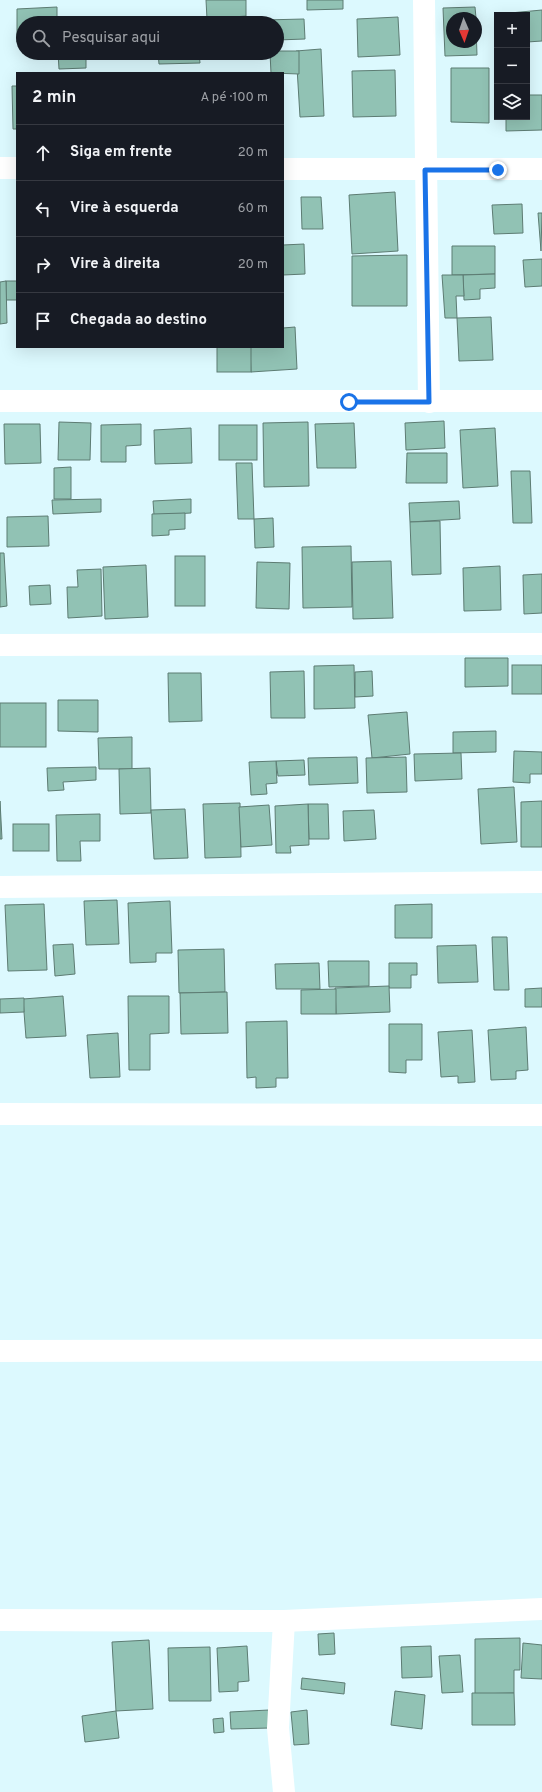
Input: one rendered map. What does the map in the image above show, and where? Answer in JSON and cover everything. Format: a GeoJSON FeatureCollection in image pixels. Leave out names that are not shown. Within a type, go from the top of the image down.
{"type":"FeatureCollection","features":[{"type":"Feature","properties":{"kind":"street"},"geometry":{"type":"LineString","coordinates":[[424,0],[429,402]]}},
{"type":"Feature","properties":{"kind":"street"},"geometry":{"type":"LineString","coordinates":[[0,168],[16,168]]}},
{"type":"Feature","properties":{"kind":"street"},"geometry":{"type":"LineString","coordinates":[[284,169],[542,169]]}},
{"type":"Feature","properties":{"kind":"street"},"geometry":{"type":"LineString","coordinates":[[0,401],[542,401]]}},
{"type":"Feature","properties":{"kind":"street"},"geometry":{"type":"LineString","coordinates":[[0,645],[542,644]]}},
{"type":"Feature","properties":{"kind":"street"},"geometry":{"type":"LineString","coordinates":[[0,887],[542,882]]}},
{"type":"Feature","properties":{"kind":"street"},"geometry":{"type":"LineString","coordinates":[[0,1114],[542,1115]]}},
{"type":"Feature","properties":{"kind":"street"},"geometry":{"type":"LineString","coordinates":[[0,1351],[542,1350]]}},
{"type":"Feature","properties":{"kind":"street"},"geometry":{"type":"LineString","coordinates":[[0,1620],[284,1621],[542,1608]]}},
{"type":"Feature","properties":{"kind":"street"},"geometry":{"type":"LineString","coordinates":[[284,1621],[278,1728],[284,1792]]}},
{"type":"Feature","properties":{"kind":"building"},"geometry":{"type":"Polygon","coordinates":[[[206,0],[246,0],[246,16],[207,16],[206,0]]]}},
{"type":"Feature","properties":{"kind":"building"},"geometry":{"type":"Polygon","coordinates":[[[307,0],[343,0],[343,9],[307,10],[307,0]]]}},
{"type":"Feature","properties":{"kind":"building"},"geometry":{"type":"Polygon","coordinates":[[[57,7],[57,16],[17,16],[17,9],[57,7]]]}},
{"type":"Feature","properties":{"kind":"building"},"geometry":{"type":"Polygon","coordinates":[[[475,7],[475,12],[446,12],[446,48],[477,48],[477,55],[445,56],[443,8],[475,7]]]}},
{"type":"Feature","properties":{"kind":"building"},"geometry":{"type":"Polygon","coordinates":[[[542,10],[542,41],[530,42],[530,12],[521,12],[542,10]]]}},
{"type":"Feature","properties":{"kind":"building"},"geometry":{"type":"Polygon","coordinates":[[[398,17],[400,55],[358,57],[357,19],[398,17]]]}},
{"type":"Feature","properties":{"kind":"building"},"geometry":{"type":"Polygon","coordinates":[[[284,19],[304,19],[305,39],[284,40],[284,19]]]}},
{"type":"Feature","properties":{"kind":"building"},"geometry":{"type":"Polygon","coordinates":[[[321,49],[324,116],[300,117],[296,51],[321,49]]]}},
{"type":"Feature","properties":{"kind":"building"},"geometry":{"type":"Polygon","coordinates":[[[284,51],[299,51],[299,74],[271,72],[270,60],[284,60],[284,51]]]}},
{"type":"Feature","properties":{"kind":"building"},"geometry":{"type":"Polygon","coordinates":[[[58,60],[86,60],[86,68],[59,69],[58,60]]]}},
{"type":"Feature","properties":{"kind":"building"},"geometry":{"type":"Polygon","coordinates":[[[159,60],[200,60],[200,63],[159,64],[159,60]]]}},
{"type":"Feature","properties":{"kind":"building"},"geometry":{"type":"Polygon","coordinates":[[[451,68],[489,68],[489,123],[451,122],[451,68]]]}},
{"type":"Feature","properties":{"kind":"building"},"geometry":{"type":"Polygon","coordinates":[[[395,70],[396,116],[353,117],[352,71],[395,70]]]}},
{"type":"Feature","properties":{"kind":"building"},"geometry":{"type":"Polygon","coordinates":[[[12,86],[16,86],[16,129],[13,129],[12,86]]]}},
{"type":"Feature","properties":{"kind":"building"},"geometry":{"type":"Polygon","coordinates":[[[530,95],[542,95],[542,130],[506,131],[506,120],[530,120],[530,95]]]}},
{"type":"Feature","properties":{"kind":"building"},"geometry":{"type":"Polygon","coordinates":[[[395,192],[398,251],[352,254],[349,195],[395,192]]]}},
{"type":"Feature","properties":{"kind":"building"},"geometry":{"type":"Polygon","coordinates":[[[301,197],[321,197],[323,229],[302,229],[301,197]]]}},
{"type":"Feature","properties":{"kind":"building"},"geometry":{"type":"Polygon","coordinates":[[[522,204],[523,233],[494,234],[492,205],[522,204]]]}},
{"type":"Feature","properties":{"kind":"building"},"geometry":{"type":"Polygon","coordinates":[[[538,213],[542,213],[541,251],[538,213]]]}},
{"type":"Feature","properties":{"kind":"building"},"geometry":{"type":"Polygon","coordinates":[[[304,244],[305,274],[284,275],[284,245],[304,244]]]}},
{"type":"Feature","properties":{"kind":"building"},"geometry":{"type":"Polygon","coordinates":[[[452,246],[495,246],[495,274],[452,275],[452,246]]]}},
{"type":"Feature","properties":{"kind":"building"},"geometry":{"type":"Polygon","coordinates":[[[407,255],[407,306],[352,306],[352,256],[407,255]]]}},
{"type":"Feature","properties":{"kind":"building"},"geometry":{"type":"Polygon","coordinates":[[[542,259],[542,286],[525,287],[523,260],[542,259]]]}},
{"type":"Feature","properties":{"kind":"building"},"geometry":{"type":"Polygon","coordinates":[[[495,274],[495,288],[480,289],[480,299],[464,300],[463,275],[495,274]]]}},
{"type":"Feature","properties":{"kind":"building"},"geometry":{"type":"Polygon","coordinates":[[[442,275],[463,275],[464,296],[456,296],[457,318],[445,318],[442,275]]]}},
{"type":"Feature","properties":{"kind":"building"},"geometry":{"type":"Polygon","coordinates":[[[6,281],[16,281],[16,300],[6,300],[6,281]]]}},
{"type":"Feature","properties":{"kind":"building"},"geometry":{"type":"Polygon","coordinates":[[[6,281],[7,323],[0,324],[0,282],[6,281]]]}},
{"type":"Feature","properties":{"kind":"building"},"geometry":{"type":"Polygon","coordinates":[[[491,317],[493,360],[459,361],[457,318],[491,317]]]}},
{"type":"Feature","properties":{"kind":"building"},"geometry":{"type":"Polygon","coordinates":[[[295,327],[297,369],[251,372],[250,348],[284,348],[284,328],[295,327]]]}},
{"type":"Feature","properties":{"kind":"building"},"geometry":{"type":"Polygon","coordinates":[[[217,348],[251,348],[251,372],[217,372],[217,348]]]}},
{"type":"Feature","properties":{"kind":"building"},"geometry":{"type":"Polygon","coordinates":[[[444,421],[445,448],[406,450],[405,423],[444,421]]]}},
{"type":"Feature","properties":{"kind":"building"},"geometry":{"type":"Polygon","coordinates":[[[59,422],[91,423],[90,460],[58,460],[59,422]]]}},
{"type":"Feature","properties":{"kind":"building"},"geometry":{"type":"Polygon","coordinates":[[[308,422],[309,486],[264,487],[263,423],[308,422]]]}},
{"type":"Feature","properties":{"kind":"building"},"geometry":{"type":"Polygon","coordinates":[[[354,423],[356,468],[317,468],[315,424],[354,423]]]}},
{"type":"Feature","properties":{"kind":"building"},"geometry":{"type":"Polygon","coordinates":[[[4,424],[40,424],[41,463],[5,464],[4,424]]]}},
{"type":"Feature","properties":{"kind":"building"},"geometry":{"type":"Polygon","coordinates":[[[141,424],[141,445],[126,446],[126,462],[101,462],[101,425],[141,424]]]}},
{"type":"Feature","properties":{"kind":"building"},"geometry":{"type":"Polygon","coordinates":[[[219,425],[257,425],[257,460],[219,460],[219,425]]]}},
{"type":"Feature","properties":{"kind":"building"},"geometry":{"type":"Polygon","coordinates":[[[191,428],[192,463],[155,464],[154,430],[191,428]]]}},
{"type":"Feature","properties":{"kind":"building"},"geometry":{"type":"Polygon","coordinates":[[[495,428],[498,486],[463,488],[460,430],[495,428]]]}},
{"type":"Feature","properties":{"kind":"building"},"geometry":{"type":"Polygon","coordinates":[[[407,453],[447,453],[447,483],[406,483],[407,453]]]}},
{"type":"Feature","properties":{"kind":"building"},"geometry":{"type":"Polygon","coordinates":[[[236,463],[252,463],[254,519],[238,519],[236,463]]]}},
{"type":"Feature","properties":{"kind":"building"},"geometry":{"type":"Polygon","coordinates":[[[71,467],[71,499],[54,499],[54,468],[71,467]]]}},
{"type":"Feature","properties":{"kind":"building"},"geometry":{"type":"Polygon","coordinates":[[[511,471],[530,471],[532,523],[513,523],[511,471]]]}},
{"type":"Feature","properties":{"kind":"building"},"geometry":{"type":"Polygon","coordinates":[[[101,499],[101,512],[53,514],[52,500],[101,499]]]}},
{"type":"Feature","properties":{"kind":"building"},"geometry":{"type":"Polygon","coordinates":[[[191,499],[191,513],[154,515],[153,501],[191,499]]]}},
{"type":"Feature","properties":{"kind":"building"},"geometry":{"type":"Polygon","coordinates":[[[459,501],[460,519],[410,522],[409,503],[459,501]]]}},
{"type":"Feature","properties":{"kind":"building"},"geometry":{"type":"Polygon","coordinates":[[[185,513],[185,529],[169,530],[169,535],[152,536],[152,514],[185,513]]]}},
{"type":"Feature","properties":{"kind":"building"},"geometry":{"type":"Polygon","coordinates":[[[48,516],[49,546],[7,547],[7,517],[48,516]]]}},
{"type":"Feature","properties":{"kind":"building"},"geometry":{"type":"Polygon","coordinates":[[[273,518],[274,547],[255,548],[254,519],[273,518]]]}},
{"type":"Feature","properties":{"kind":"building"},"geometry":{"type":"Polygon","coordinates":[[[440,521],[441,574],[412,575],[410,522],[440,521]]]}},
{"type":"Feature","properties":{"kind":"building"},"geometry":{"type":"Polygon","coordinates":[[[351,546],[352,607],[303,608],[302,547],[351,546]]]}},
{"type":"Feature","properties":{"kind":"building"},"geometry":{"type":"Polygon","coordinates":[[[0,553],[4,553],[7,606],[0,607],[0,553]]]}},
{"type":"Feature","properties":{"kind":"building"},"geometry":{"type":"Polygon","coordinates":[[[175,556],[205,556],[205,606],[175,606],[175,556]]]}},
{"type":"Feature","properties":{"kind":"building"},"geometry":{"type":"Polygon","coordinates":[[[391,561],[393,618],[353,619],[352,562],[391,561]]]}},
{"type":"Feature","properties":{"kind":"building"},"geometry":{"type":"Polygon","coordinates":[[[257,562],[290,563],[289,609],[256,608],[257,562]]]}},
{"type":"Feature","properties":{"kind":"building"},"geometry":{"type":"Polygon","coordinates":[[[146,565],[148,617],[105,619],[103,567],[146,565]]]}},
{"type":"Feature","properties":{"kind":"building"},"geometry":{"type":"Polygon","coordinates":[[[500,566],[501,610],[464,611],[463,568],[500,566]]]}},
{"type":"Feature","properties":{"kind":"building"},"geometry":{"type":"Polygon","coordinates":[[[101,569],[102,616],[68,618],[67,587],[78,587],[77,570],[101,569]]]}},
{"type":"Feature","properties":{"kind":"building"},"geometry":{"type":"Polygon","coordinates":[[[542,574],[542,613],[524,614],[523,575],[542,574]]]}},
{"type":"Feature","properties":{"kind":"building"},"geometry":{"type":"Polygon","coordinates":[[[50,585],[51,604],[30,605],[29,586],[50,585]]]}},
{"type":"Feature","properties":{"kind":"building"},"geometry":{"type":"Polygon","coordinates":[[[465,658],[508,658],[508,686],[465,687],[465,658]]]}},
{"type":"Feature","properties":{"kind":"building"},"geometry":{"type":"Polygon","coordinates":[[[354,665],[355,708],[314,709],[314,666],[354,665]]]}},
{"type":"Feature","properties":{"kind":"building"},"geometry":{"type":"Polygon","coordinates":[[[512,665],[542,665],[542,694],[512,694],[512,665]]]}},
{"type":"Feature","properties":{"kind":"building"},"geometry":{"type":"Polygon","coordinates":[[[304,671],[305,718],[271,718],[270,672],[304,671]]]}},
{"type":"Feature","properties":{"kind":"building"},"geometry":{"type":"Polygon","coordinates":[[[372,671],[373,696],[355,697],[355,672],[372,671]]]}},
{"type":"Feature","properties":{"kind":"building"},"geometry":{"type":"Polygon","coordinates":[[[168,673],[201,673],[202,721],[169,722],[168,673]]]}},
{"type":"Feature","properties":{"kind":"building"},"geometry":{"type":"Polygon","coordinates":[[[58,700],[98,700],[98,732],[58,731],[58,700]]]}},
{"type":"Feature","properties":{"kind":"building"},"geometry":{"type":"Polygon","coordinates":[[[0,703],[46,703],[46,747],[0,747],[0,703]]]}},
{"type":"Feature","properties":{"kind":"building"},"geometry":{"type":"Polygon","coordinates":[[[407,712],[410,754],[372,758],[368,715],[407,712]]]}},
{"type":"Feature","properties":{"kind":"building"},"geometry":{"type":"Polygon","coordinates":[[[496,731],[496,752],[453,753],[453,732],[496,731]]]}},
{"type":"Feature","properties":{"kind":"building"},"geometry":{"type":"Polygon","coordinates":[[[132,737],[132,769],[99,769],[98,738],[132,737]]]}},
{"type":"Feature","properties":{"kind":"building"},"geometry":{"type":"Polygon","coordinates":[[[514,751],[542,752],[542,774],[530,774],[530,783],[513,782],[514,751]]]}},
{"type":"Feature","properties":{"kind":"building"},"geometry":{"type":"Polygon","coordinates":[[[461,753],[462,779],[415,781],[414,754],[461,753]]]}},
{"type":"Feature","properties":{"kind":"building"},"geometry":{"type":"Polygon","coordinates":[[[357,757],[358,783],[309,785],[308,758],[357,757]]]}},
{"type":"Feature","properties":{"kind":"building"},"geometry":{"type":"Polygon","coordinates":[[[406,757],[407,792],[367,793],[366,758],[406,757]]]}},
{"type":"Feature","properties":{"kind":"building"},"geometry":{"type":"Polygon","coordinates":[[[304,760],[305,775],[278,776],[276,761],[304,760]]]}},
{"type":"Feature","properties":{"kind":"building"},"geometry":{"type":"Polygon","coordinates":[[[276,761],[277,783],[266,784],[267,794],[251,795],[249,762],[276,761]]]}},
{"type":"Feature","properties":{"kind":"building"},"geometry":{"type":"Polygon","coordinates":[[[96,767],[96,780],[63,782],[64,790],[48,791],[47,768],[96,767]]]}},
{"type":"Feature","properties":{"kind":"building"},"geometry":{"type":"Polygon","coordinates":[[[150,768],[151,813],[120,814],[119,769],[150,768]]]}},
{"type":"Feature","properties":{"kind":"building"},"geometry":{"type":"Polygon","coordinates":[[[514,787],[517,842],[481,844],[478,789],[514,787]]]}},
{"type":"Feature","properties":{"kind":"building"},"geometry":{"type":"Polygon","coordinates":[[[0,801],[2,839],[0,839],[0,801]]]}},
{"type":"Feature","properties":{"kind":"building"},"geometry":{"type":"Polygon","coordinates":[[[542,801],[542,847],[521,847],[521,802],[542,801]]]}},
{"type":"Feature","properties":{"kind":"building"},"geometry":{"type":"Polygon","coordinates":[[[240,803],[241,857],[205,858],[203,804],[240,803]]]}},
{"type":"Feature","properties":{"kind":"building"},"geometry":{"type":"Polygon","coordinates":[[[308,804],[328,804],[329,839],[309,839],[308,804]]]}},
{"type":"Feature","properties":{"kind":"building"},"geometry":{"type":"Polygon","coordinates":[[[308,804],[309,845],[290,846],[291,853],[276,853],[275,806],[308,804]]]}},
{"type":"Feature","properties":{"kind":"building"},"geometry":{"type":"Polygon","coordinates":[[[269,805],[272,845],[241,847],[239,807],[269,805]]]}},
{"type":"Feature","properties":{"kind":"building"},"geometry":{"type":"Polygon","coordinates":[[[185,809],[188,858],[154,859],[151,810],[185,809]]]}},
{"type":"Feature","properties":{"kind":"building"},"geometry":{"type":"Polygon","coordinates":[[[374,810],[376,839],[344,841],[343,811],[374,810]]]}},
{"type":"Feature","properties":{"kind":"building"},"geometry":{"type":"Polygon","coordinates":[[[100,814],[100,841],[80,841],[81,861],[57,861],[56,815],[100,814]]]}},
{"type":"Feature","properties":{"kind":"building"},"geometry":{"type":"Polygon","coordinates":[[[13,824],[49,824],[49,851],[13,851],[13,824]]]}},
{"type":"Feature","properties":{"kind":"building"},"geometry":{"type":"Polygon","coordinates":[[[117,900],[119,944],[86,945],[84,901],[117,900]]]}},
{"type":"Feature","properties":{"kind":"building"},"geometry":{"type":"Polygon","coordinates":[[[170,901],[172,953],[156,953],[156,962],[130,963],[128,903],[170,901]]]}},
{"type":"Feature","properties":{"kind":"building"},"geometry":{"type":"Polygon","coordinates":[[[44,904],[47,970],[8,971],[5,905],[44,904]]]}},
{"type":"Feature","properties":{"kind":"building"},"geometry":{"type":"Polygon","coordinates":[[[432,904],[432,938],[395,938],[395,905],[432,904]]]}},
{"type":"Feature","properties":{"kind":"building"},"geometry":{"type":"Polygon","coordinates":[[[492,937],[507,937],[509,990],[494,990],[492,937]]]}},
{"type":"Feature","properties":{"kind":"building"},"geometry":{"type":"Polygon","coordinates":[[[73,944],[75,974],[55,976],[53,945],[73,944]]]}},
{"type":"Feature","properties":{"kind":"building"},"geometry":{"type":"Polygon","coordinates":[[[476,945],[478,982],[438,983],[437,946],[476,945]]]}},
{"type":"Feature","properties":{"kind":"building"},"geometry":{"type":"Polygon","coordinates":[[[224,949],[225,992],[179,993],[178,950],[224,949]]]}},
{"type":"Feature","properties":{"kind":"building"},"geometry":{"type":"Polygon","coordinates":[[[328,961],[369,961],[369,986],[329,987],[328,961]]]}},
{"type":"Feature","properties":{"kind":"building"},"geometry":{"type":"Polygon","coordinates":[[[319,963],[320,989],[276,989],[275,964],[319,963]]]}},
{"type":"Feature","properties":{"kind":"building"},"geometry":{"type":"Polygon","coordinates":[[[389,963],[417,963],[417,975],[411,975],[411,988],[389,988],[389,963]]]}},
{"type":"Feature","properties":{"kind":"building"},"geometry":{"type":"Polygon","coordinates":[[[389,986],[390,1012],[336,1014],[335,988],[389,986]]]}},
{"type":"Feature","properties":{"kind":"building"},"geometry":{"type":"Polygon","coordinates":[[[542,988],[542,1007],[525,1007],[525,989],[542,988]]]}},
{"type":"Feature","properties":{"kind":"building"},"geometry":{"type":"Polygon","coordinates":[[[336,989],[336,1014],[301,1014],[301,990],[336,989]]]}},
{"type":"Feature","properties":{"kind":"building"},"geometry":{"type":"Polygon","coordinates":[[[227,992],[228,1033],[181,1034],[180,993],[227,992]]]}},
{"type":"Feature","properties":{"kind":"building"},"geometry":{"type":"Polygon","coordinates":[[[63,996],[66,1036],[26,1038],[23,999],[63,996]]]}},
{"type":"Feature","properties":{"kind":"building"},"geometry":{"type":"Polygon","coordinates":[[[128,996],[169,996],[169,1033],[150,1034],[150,1070],[129,1070],[128,996]]]}},
{"type":"Feature","properties":{"kind":"building"},"geometry":{"type":"Polygon","coordinates":[[[24,998],[24,1012],[0,1013],[0,999],[24,998]]]}},
{"type":"Feature","properties":{"kind":"building"},"geometry":{"type":"Polygon","coordinates":[[[287,1021],[288,1078],[276,1078],[276,1087],[256,1088],[256,1077],[247,1078],[246,1022],[287,1021]]]}},
{"type":"Feature","properties":{"kind":"building"},"geometry":{"type":"Polygon","coordinates":[[[389,1024],[422,1024],[422,1060],[406,1060],[406,1073],[389,1072],[389,1024]]]}},
{"type":"Feature","properties":{"kind":"building"},"geometry":{"type":"Polygon","coordinates":[[[526,1027],[528,1070],[516,1071],[516,1079],[491,1080],[488,1030],[526,1027]]]}},
{"type":"Feature","properties":{"kind":"building"},"geometry":{"type":"Polygon","coordinates":[[[472,1030],[475,1082],[458,1083],[458,1076],[441,1077],[438,1032],[472,1030]]]}},
{"type":"Feature","properties":{"kind":"building"},"geometry":{"type":"Polygon","coordinates":[[[118,1033],[120,1077],[90,1078],[87,1035],[118,1033]]]}},
{"type":"Feature","properties":{"kind":"building"},"geometry":{"type":"Polygon","coordinates":[[[334,1633],[335,1654],[319,1655],[318,1634],[334,1633]]]}},
{"type":"Feature","properties":{"kind":"building"},"geometry":{"type":"Polygon","coordinates":[[[520,1638],[520,1670],[514,1670],[514,1693],[475,1694],[475,1639],[520,1638]]]}},
{"type":"Feature","properties":{"kind":"building"},"geometry":{"type":"Polygon","coordinates":[[[149,1640],[153,1709],[116,1711],[112,1642],[149,1640]]]}},
{"type":"Feature","properties":{"kind":"building"},"geometry":{"type":"Polygon","coordinates":[[[523,1643],[542,1645],[542,1679],[521,1678],[523,1643]]]}},
{"type":"Feature","properties":{"kind":"building"},"geometry":{"type":"Polygon","coordinates":[[[247,1646],[249,1681],[238,1682],[238,1691],[219,1692],[217,1648],[247,1646]]]}},
{"type":"Feature","properties":{"kind":"building"},"geometry":{"type":"Polygon","coordinates":[[[431,1646],[432,1677],[402,1678],[401,1647],[431,1646]]]}},
{"type":"Feature","properties":{"kind":"building"},"geometry":{"type":"Polygon","coordinates":[[[210,1647],[211,1701],[169,1701],[168,1648],[210,1647]]]}},
{"type":"Feature","properties":{"kind":"building"},"geometry":{"type":"Polygon","coordinates":[[[460,1655],[463,1692],[442,1693],[439,1656],[460,1655]]]}},
{"type":"Feature","properties":{"kind":"building"},"geometry":{"type":"Polygon","coordinates":[[[302,1678],[345,1683],[344,1694],[301,1689],[302,1678]]]}},
{"type":"Feature","properties":{"kind":"building"},"geometry":{"type":"Polygon","coordinates":[[[395,1691],[425,1695],[422,1729],[391,1725],[395,1691]]]}},
{"type":"Feature","properties":{"kind":"building"},"geometry":{"type":"Polygon","coordinates":[[[472,1693],[514,1693],[515,1725],[472,1725],[472,1693]]]}},
{"type":"Feature","properties":{"kind":"building"},"geometry":{"type":"Polygon","coordinates":[[[269,1710],[270,1728],[231,1729],[230,1712],[269,1710]]]}},
{"type":"Feature","properties":{"kind":"building"},"geometry":{"type":"Polygon","coordinates":[[[307,1710],[309,1744],[294,1745],[291,1712],[307,1710]]]}},
{"type":"Feature","properties":{"kind":"building"},"geometry":{"type":"Polygon","coordinates":[[[116,1711],[119,1738],[85,1742],[82,1716],[116,1711]]]}},
{"type":"Feature","properties":{"kind":"building"},"geometry":{"type":"Polygon","coordinates":[[[223,1718],[224,1732],[214,1733],[213,1719],[223,1718]]]}},
{"type":"Feature","properties":{"kind":"route"},"geometry":{"type":"LineString","coordinates":[[349,402],[429,402],[425,170],[498,170]]}}]}
